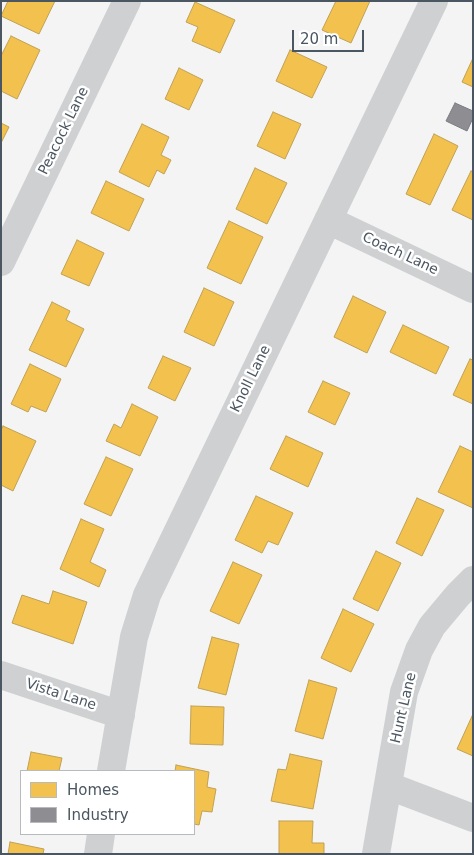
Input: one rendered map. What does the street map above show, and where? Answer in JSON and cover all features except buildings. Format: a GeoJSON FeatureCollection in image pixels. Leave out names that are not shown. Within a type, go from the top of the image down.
{"type":"FeatureCollection","features":[{"type":"Feature","properties":{"kind":"street","name":"Peacock Lane"},"geometry":{"type":"LineString","coordinates":[[1,262],[127,1]]}},
{"type":"Feature","properties":{"kind":"street","name":"Knoll Lane"},"geometry":{"type":"LineString","coordinates":[[111,770],[134,637],[147,595],[434,1]]}},
{"type":"Feature","properties":{"kind":"street","name":"Coach Lane"},"geometry":{"type":"LineString","coordinates":[[328,220],[473,288]]}},
{"type":"Feature","properties":{"kind":"street","name":"Hunt Lane"},"geometry":{"type":"LineString","coordinates":[[376,854],[404,692],[419,650],[432,626],[473,580]]}},
{"type":"Feature","properties":{"kind":"street","name":"Vista Lane"},"geometry":{"type":"LineString","coordinates":[[1,675],[121,715]]}},
{"type":"Feature","properties":{"kind":"street"},"geometry":{"type":"LineString","coordinates":[[389,786],[473,818]]}},
{"type":"Feature","properties":{"kind":"street"},"geometry":{"type":"LineString","coordinates":[[98,854],[101,835]]}}]}
